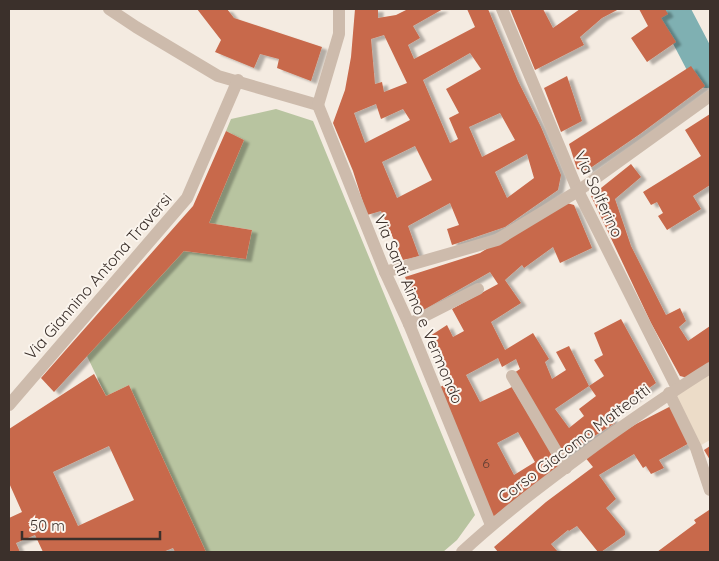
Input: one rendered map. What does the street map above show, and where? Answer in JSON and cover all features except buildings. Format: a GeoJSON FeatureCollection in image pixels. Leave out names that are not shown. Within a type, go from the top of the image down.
{"type":"FeatureCollection","features":[{"type":"Feature","properties":{"kind":"street"},"geometry":{"type":"LineString","coordinates":[[109,9],[218,76],[238,80],[318,105],[339,34],[339,9]]}},
{"type":"Feature","properties":{"kind":"street","name":"Via Solferino"},"geometry":{"type":"LineString","coordinates":[[502,9],[578,191],[673,391],[696,448],[710,490]]}},
{"type":"Feature","properties":{"kind":"street","name":"Via Giannino Antona Traversi"},"geometry":{"type":"LineString","coordinates":[[9,405],[187,198],[238,80]]}},
{"type":"Feature","properties":{"kind":"street"},"geometry":{"type":"LineString","coordinates":[[384,272],[497,240],[578,191],[710,96]]}},
{"type":"Feature","properties":{"kind":"street","name":"Via Santi Aimo e Vermondo"},"geometry":{"type":"LineString","coordinates":[[318,105],[384,272],[409,324],[491,525]]}},
{"type":"Feature","properties":{"kind":"street"},"geometry":{"type":"LineString","coordinates":[[409,324],[478,289]]}},
{"type":"Feature","properties":{"kind":"street","name":"Corso Giacomo Matteotti"},"geometry":{"type":"LineString","coordinates":[[462,552],[491,525],[566,468],[673,391],[710,368]]}},
{"type":"Feature","properties":{"kind":"street"},"geometry":{"type":"LineString","coordinates":[[512,376],[566,468]]}},
{"type":"Feature","properties":{"kind":"green space"},"geometry":{"type":"Polygon","coordinates":[[[276,109],[313,121],[475,515],[457,540],[443,552],[206,552],[129,385],[106,396],[87,356],[184,251],[246,259],[252,230],[209,223],[244,140],[226,131],[231,119],[276,109]]]}},
{"type":"Feature","properties":{"kind":"shaded area"},"geometry":{"type":"Polygon","coordinates":[[[710,368],[710,440],[696,448],[669,393],[710,368]]]}},
{"type":"Feature","properties":{"kind":"waterway"},"geometry":{"type":"LineString","coordinates":[[673,9],[706,72]]}}]}
